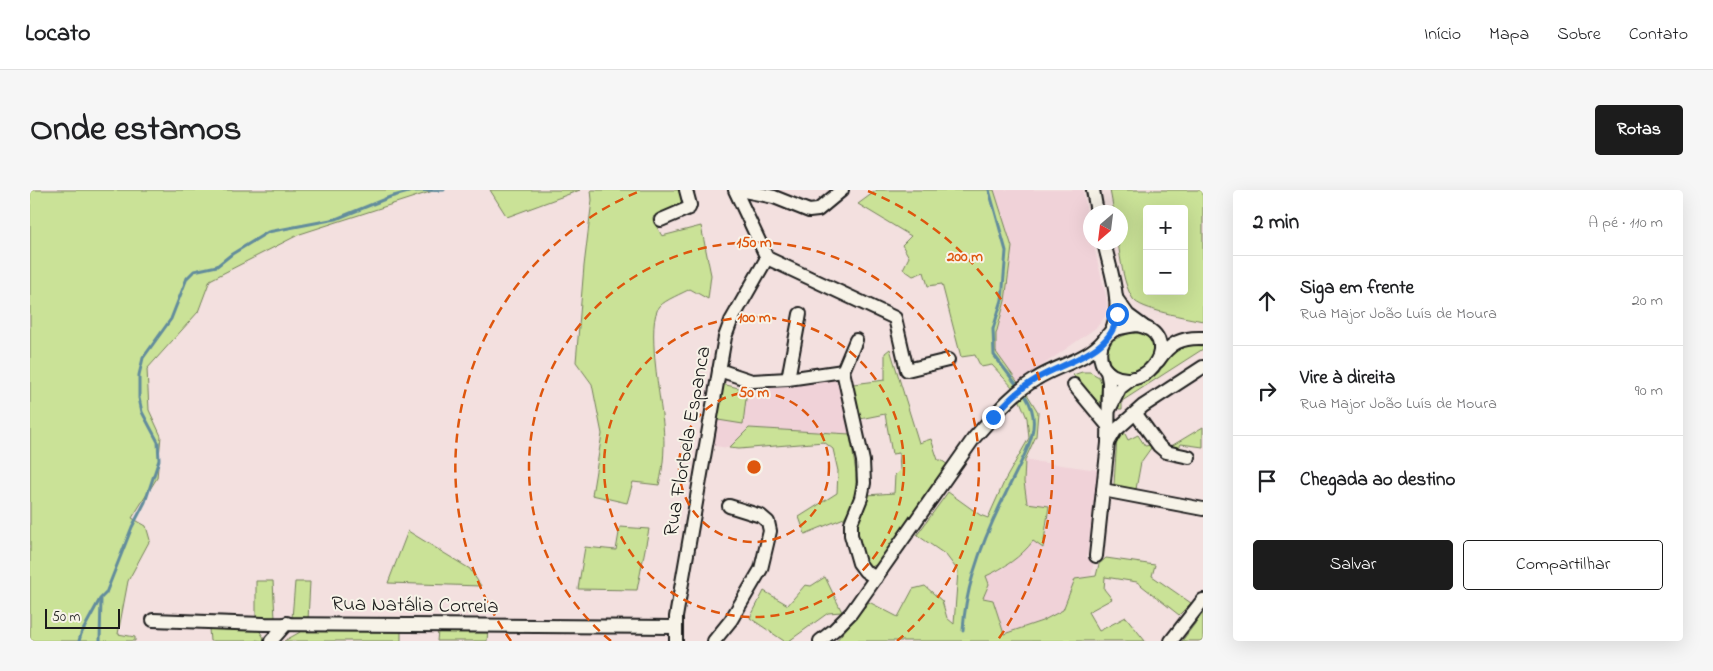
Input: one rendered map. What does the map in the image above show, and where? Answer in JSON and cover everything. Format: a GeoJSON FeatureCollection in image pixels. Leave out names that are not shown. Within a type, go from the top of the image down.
{"type":"FeatureCollection","features":[{"type":"Feature","properties":{"kind":"street"},"geometry":{"type":"LineString","coordinates":[[661,220],[689,208],[690,204],[686,190]]}},
{"type":"Feature","properties":{"kind":"street"},"geometry":{"type":"LineString","coordinates":[[735,190],[767,258],[895,318],[907,370],[948,360]]}},
{"type":"Feature","properties":{"kind":"street"},"geometry":{"type":"LineString","coordinates":[[739,190],[774,197],[809,211],[818,210],[842,190]]}},
{"type":"Feature","properties":{"kind":"street"},"geometry":{"type":"LineString","coordinates":[[1093,190],[1096,205]]}},
{"type":"Feature","properties":{"kind":"street"},"geometry":{"type":"LineString","coordinates":[[1096,556],[1108,443],[1109,410],[1109,382],[1100,351],[1116,320],[1116,298],[1106,250]]}},
{"type":"Feature","properties":{"kind":"street","name":"Rua Florbela Espanca"},"geometry":{"type":"LineString","coordinates":[[676,641],[676,617],[725,337],[731,321],[767,258]]}},
{"type":"Feature","properties":{"kind":"street"},"geometry":{"type":"LineString","coordinates":[[1116,298],[1128,315],[1153,333],[1158,341],[1160,352],[1158,361]]}},
{"type":"Feature","properties":{"kind":"street"},"geometry":{"type":"LineString","coordinates":[[788,379],[800,314]]}},
{"type":"Feature","properties":{"kind":"street"},"geometry":{"type":"LineString","coordinates":[[820,641],[851,613],[974,438],[1016,393],[1035,380],[1091,353],[1107,337],[1119,329],[1132,326],[1145,328],[1162,336],[1179,340],[1203,338]]}},
{"type":"Feature","properties":{"kind":"street"},"geometry":{"type":"LineString","coordinates":[[856,340],[843,371],[862,460],[864,483],[852,523],[851,535],[860,563],[865,571],[876,578]]}},
{"type":"Feature","properties":{"kind":"street"},"geometry":{"type":"LineString","coordinates":[[1109,410],[1120,388],[1133,378],[1154,367],[1166,350],[1179,340]]}},
{"type":"Feature","properties":{"kind":"street"},"geometry":{"type":"LineString","coordinates":[[1056,370],[1096,364],[1122,378],[1133,378]]}},
{"type":"Feature","properties":{"kind":"street"},"geometry":{"type":"LineString","coordinates":[[1108,443],[1115,431],[1144,406],[1203,367]]}},
{"type":"Feature","properties":{"kind":"street"},"geometry":{"type":"LineString","coordinates":[[719,370],[752,381],[788,379],[843,371]]}},
{"type":"Feature","properties":{"kind":"street"},"geometry":{"type":"LineString","coordinates":[[1074,385],[1108,426]]}},
{"type":"Feature","properties":{"kind":"street"},"geometry":{"type":"LineString","coordinates":[[1136,414],[1159,446],[1166,452],[1190,457]]}},
{"type":"Feature","properties":{"kind":"street"},"geometry":{"type":"LineString","coordinates":[[1103,490],[1203,509]]}},
{"type":"Feature","properties":{"kind":"street"},"geometry":{"type":"LineString","coordinates":[[714,641],[731,620],[761,569],[770,531],[768,522],[761,516],[729,506]]}},
{"type":"Feature","properties":{"kind":"street"},"geometry":{"type":"LineString","coordinates":[[1171,641],[1203,600]]}},
{"type":"Feature","properties":{"kind":"street","name":"Rua Natália Correia"},"geometry":{"type":"LineString","coordinates":[[153,620],[676,627]]}},
{"type":"Feature","properties":{"kind":"street"},"geometry":{"type":"LineString","coordinates":[[271,641],[287,623]]}},
{"type":"Feature","properties":{"kind":"shaded area"},"geometry":{"type":"Polygon","coordinates":[[[994,190],[1083,190],[1086,205],[1083,205],[1083,250],[1095,250],[1107,306],[1106,315],[1097,327],[1026,377],[1019,384],[996,352],[996,334],[1005,301],[1012,247],[994,190]]]}},
{"type":"Feature","properties":{"kind":"shaded area"},"geometry":{"type":"Polygon","coordinates":[[[834,379],[841,386],[850,434],[749,428],[729,448],[714,446],[722,384],[747,390],[834,379]]]}},
{"type":"Feature","properties":{"kind":"shaded area"},"geometry":{"type":"Polygon","coordinates":[[[1025,460],[1098,470],[1087,557],[1094,561],[1091,576],[1075,579],[1063,610],[1042,621],[1004,634],[993,600],[983,598],[989,584],[986,576],[1003,569],[1028,547],[1033,540],[1043,547],[1049,507],[1027,504],[1024,482],[1025,460]]]}},
{"type":"Feature","properties":{"kind":"green space"},"geometry":{"type":"Polygon","coordinates":[[[30,190],[436,190],[300,234],[210,280],[198,312],[147,369],[149,410],[161,436],[157,478],[132,518],[146,526],[150,540],[128,581],[118,634],[135,637],[135,641],[30,641],[30,190]]]}},
{"type":"Feature","properties":{"kind":"green space"},"geometry":{"type":"Polygon","coordinates":[[[490,190],[580,190],[507,217],[490,190]]]}},
{"type":"Feature","properties":{"kind":"green space"},"geometry":{"type":"Polygon","coordinates":[[[591,190],[679,190],[683,201],[682,205],[653,217],[653,220],[662,236],[701,226],[711,275],[708,299],[690,289],[662,304],[656,314],[654,328],[655,362],[664,440],[662,470],[659,485],[633,482],[627,503],[592,495],[602,434],[592,384],[576,362],[592,200],[591,190]]]}},
{"type":"Feature","properties":{"kind":"green space"},"geometry":{"type":"Polygon","coordinates":[[[877,190],[994,190],[1012,247],[1005,301],[996,334],[996,352],[1019,384],[1014,389],[992,365],[981,367],[975,355],[961,357],[942,284],[928,286],[924,272],[913,276],[903,269],[909,257],[902,245],[911,236],[858,204],[877,190]]]}},
{"type":"Feature","properties":{"kind":"green space"},"geometry":{"type":"Polygon","coordinates":[[[1110,190],[1203,190],[1203,321],[1155,310],[1137,303],[1130,293],[1121,264],[1119,250],[1128,250],[1128,205],[1113,205],[1110,190]]]}},
{"type":"Feature","properties":{"kind":"green space"},"geometry":{"type":"Polygon","coordinates":[[[1130,333],[1141,334],[1149,339],[1153,345],[1153,353],[1143,367],[1133,371],[1120,372],[1110,365],[1107,351],[1113,340],[1130,333]]]}},
{"type":"Feature","properties":{"kind":"green space"},"geometry":{"type":"Polygon","coordinates":[[[1190,345],[1203,346],[1203,349],[1122,401],[1122,409],[1119,409],[1117,405],[1125,391],[1150,379],[1159,372],[1170,354],[1190,345]]]}},
{"type":"Feature","properties":{"kind":"green space"},"geometry":{"type":"Polygon","coordinates":[[[890,349],[919,443],[931,439],[938,460],[948,465],[878,564],[871,567],[865,563],[856,524],[867,495],[894,493],[895,475],[900,470],[899,453],[892,454],[885,414],[860,419],[853,384],[885,380],[885,353],[890,349]]]}},
{"type":"Feature","properties":{"kind":"green space"},"geometry":{"type":"Polygon","coordinates":[[[1090,372],[1099,377],[1102,384],[1100,404],[1073,375],[1090,372]]]}},
{"type":"Feature","properties":{"kind":"green space"},"geometry":{"type":"Polygon","coordinates":[[[722,384],[747,390],[743,424],[718,420],[722,384]]]}},
{"type":"Feature","properties":{"kind":"green space"},"geometry":{"type":"Polygon","coordinates":[[[1027,394],[1038,412],[1036,436],[1025,460],[1024,482],[1027,503],[1049,506],[1043,548],[1033,541],[1012,562],[986,576],[989,584],[983,598],[993,600],[1004,634],[1042,621],[1063,610],[1075,579],[1096,576],[1099,564],[1106,558],[1155,565],[1152,576],[1191,603],[1179,615],[1137,582],[1105,577],[1104,589],[1112,599],[1088,612],[1099,631],[1126,617],[1145,641],[836,641],[869,602],[898,617],[913,589],[925,586],[942,601],[947,618],[954,624],[958,571],[946,555],[917,535],[948,492],[980,515],[988,518],[1005,480],[1029,438],[1027,418],[1020,401],[1027,394]]]}},
{"type":"Feature","properties":{"kind":"green space"},"geometry":{"type":"Polygon","coordinates":[[[1203,427],[1203,447],[1181,444],[1177,451],[1168,448],[1203,427]]]}},
{"type":"Feature","properties":{"kind":"green space"},"geometry":{"type":"Polygon","coordinates":[[[749,428],[850,434],[856,473],[856,497],[844,518],[805,534],[799,517],[837,493],[838,471],[833,449],[824,442],[739,449],[729,448],[749,428]]]}},
{"type":"Feature","properties":{"kind":"green space"},"geometry":{"type":"Polygon","coordinates":[[[1123,430],[1128,440],[1138,435],[1145,446],[1151,445],[1151,448],[1141,462],[1136,489],[1115,486],[1114,484],[1117,438],[1123,430]]]}},
{"type":"Feature","properties":{"kind":"green space"},"geometry":{"type":"Polygon","coordinates":[[[620,527],[649,529],[637,590],[578,589],[585,547],[616,550],[620,527]]]}},
{"type":"Feature","properties":{"kind":"green space"},"geometry":{"type":"Polygon","coordinates":[[[408,531],[470,569],[481,586],[388,583],[408,531]]]}},
{"type":"Feature","properties":{"kind":"green space"},"geometry":{"type":"Polygon","coordinates":[[[825,577],[842,612],[828,613],[789,641],[784,641],[750,618],[764,591],[788,605],[805,585],[811,586],[825,577]]]}},
{"type":"Feature","properties":{"kind":"green space"},"geometry":{"type":"Polygon","coordinates":[[[256,581],[273,581],[275,618],[256,616],[256,581]]]}},
{"type":"Feature","properties":{"kind":"green space"},"geometry":{"type":"Polygon","coordinates":[[[295,582],[310,582],[308,620],[292,618],[295,582]]]}},
{"type":"Feature","properties":{"kind":"green space"},"geometry":{"type":"Polygon","coordinates":[[[1203,613],[1203,641],[1182,641],[1203,613]]]}},
{"type":"Feature","properties":{"kind":"green space"},"geometry":{"type":"Polygon","coordinates":[[[209,629],[259,630],[264,638],[263,641],[210,641],[209,629]]]}},
{"type":"Feature","properties":{"kind":"green space"},"geometry":{"type":"Polygon","coordinates":[[[401,630],[401,641],[284,641],[302,631],[401,630]]]}},
{"type":"Feature","properties":{"kind":"green space"},"geometry":{"type":"Polygon","coordinates":[[[488,630],[487,641],[437,641],[438,631],[488,630]]]}},
{"type":"Feature","properties":{"kind":"waterway"},"geometry":{"type":"LineString","coordinates":[[100,641],[101,598],[106,593],[132,527],[145,502],[159,460],[158,442],[142,412],[139,398],[139,375],[143,358],[171,319],[187,278],[194,271],[217,266],[232,254],[268,232],[336,219],[390,197],[412,191],[444,190]]}},
{"type":"Feature","properties":{"kind":"waterway"},"geometry":{"type":"LineString","coordinates":[[989,190],[1006,251],[1002,300],[993,329],[994,355],[1016,384]]}},
{"type":"Feature","properties":{"kind":"waterway"},"geometry":{"type":"LineString","coordinates":[[963,631],[968,596],[977,560],[998,509],[1024,455],[1033,429],[1032,410],[1026,397]]}},
{"type":"Feature","properties":{"kind":"waterway"},"geometry":{"type":"LineString","coordinates":[[79,641],[100,599]]}},
{"type":"Feature","properties":{"kind":"route"},"geometry":{"type":"LineString","coordinates":[[993,417],[1016,393],[1035,380],[1094,350],[1110,333],[1115,324],[1117,314]]}}]}
